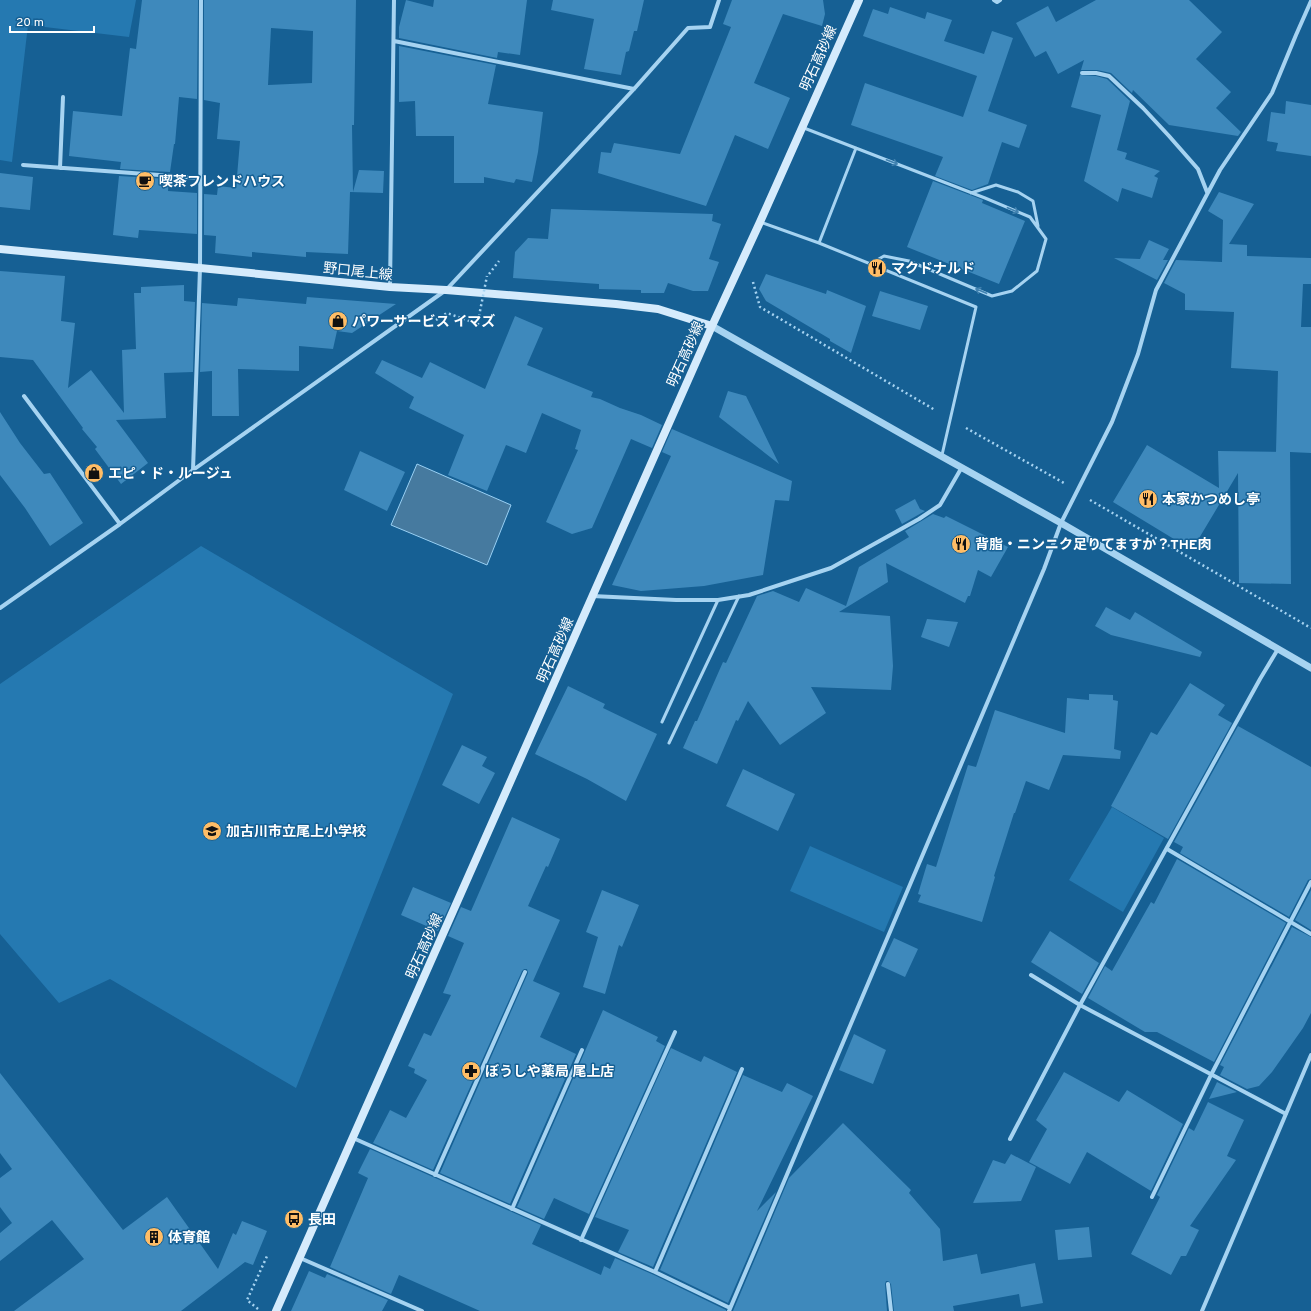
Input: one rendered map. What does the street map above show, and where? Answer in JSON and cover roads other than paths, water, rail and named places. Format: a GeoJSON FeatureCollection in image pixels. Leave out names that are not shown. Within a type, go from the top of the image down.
{"type":"FeatureCollection","features":[{"type":"Feature","properties":{"kind":"main road","name":"明石高砂線"},"geometry":{"type":"LineString","coordinates":[[276,1311],[712,326],[859,0]]}},
{"type":"Feature","properties":{"kind":"main road","name":"野口尾上線"},"geometry":{"type":"LineString","coordinates":[[0,250],[390,287],[446,290],[616,304],[658,309],[712,326]]}},
{"type":"Feature","properties":{"kind":"street"},"geometry":{"type":"LineString","coordinates":[[193,470],[200,268],[201,0]]}},
{"type":"Feature","properties":{"kind":"street"},"geometry":{"type":"LineString","coordinates":[[390,287],[394,0]]}},
{"type":"Feature","properties":{"kind":"street"},"geometry":{"type":"LineString","coordinates":[[0,608],[120,524],[193,470],[446,290],[634,89],[688,28],[710,27],[719,0]]}},
{"type":"Feature","properties":{"kind":"street"},"geometry":{"type":"LineString","coordinates":[[994,0],[997,2],[1000,0]]}},
{"type":"Feature","properties":{"kind":"street"},"geometry":{"type":"LineString","coordinates":[[353,1138],[512,1210],[655,1272],[730,1310],[1041,576],[1061,523],[1112,422],[1138,354],[1156,290],[1220,170],[1272,94],[1311,1]]}},
{"type":"Feature","properties":{"kind":"street"},"geometry":{"type":"LineString","coordinates":[[394,41],[634,89]]}},
{"type":"Feature","properties":{"kind":"street"},"geometry":{"type":"LineString","coordinates":[[1082,73],[1096,73],[1109,76],[1143,108],[1170,136],[1198,169],[1208,192]]}},
{"type":"Feature","properties":{"kind":"street"},"geometry":{"type":"LineString","coordinates":[[60,168],[63,97]]}},
{"type":"Feature","properties":{"kind":"street"},"geometry":{"type":"LineString","coordinates":[[23,164],[200,178]]}},
{"type":"Feature","properties":{"kind":"street"},"geometry":{"type":"LineString","coordinates":[[712,326],[1061,523],[1311,668]]}},
{"type":"Feature","properties":{"kind":"street"},"geometry":{"type":"LineString","coordinates":[[24,396],[120,524]]}},
{"type":"Feature","properties":{"kind":"street"},"geometry":{"type":"LineString","coordinates":[[592,596],[676,600],[718,600],[749,595],[831,568],[919,519],[940,505],[962,468]]}},
{"type":"Feature","properties":{"kind":"street"},"geometry":{"type":"LineString","coordinates":[[1010,1139],[1080,1005],[1278,649]]}},
{"type":"Feature","properties":{"kind":"street"},"geometry":{"type":"LineString","coordinates":[[1167,848],[1311,934]]}},
{"type":"Feature","properties":{"kind":"street"},"geometry":{"type":"LineString","coordinates":[[1152,1197],[1211,1075],[1311,882]]}},
{"type":"Feature","properties":{"kind":"street"},"geometry":{"type":"LineString","coordinates":[[435,1175],[525,972]]}},
{"type":"Feature","properties":{"kind":"street"},"geometry":{"type":"LineString","coordinates":[[1031,975],[1080,1005],[1286,1114]]}},
{"type":"Feature","properties":{"kind":"street"},"geometry":{"type":"LineString","coordinates":[[582,1240],[675,1032]]}},
{"type":"Feature","properties":{"kind":"street"},"geometry":{"type":"LineString","coordinates":[[512,1210],[582,1050]]}},
{"type":"Feature","properties":{"kind":"street"},"geometry":{"type":"LineString","coordinates":[[1202,1311],[1311,1055]]}},
{"type":"Feature","properties":{"kind":"street"},"geometry":{"type":"LineString","coordinates":[[655,1272],[742,1069]]}},
{"type":"Feature","properties":{"kind":"street"},"geometry":{"type":"LineString","coordinates":[[300,1258],[422,1311]]}},
{"type":"Feature","properties":{"kind":"street"},"geometry":{"type":"LineString","coordinates":[[888,1284],[891,1311]]}},
{"type":"Feature","properties":{"kind":"lane"},"geometry":{"type":"LineString","coordinates":[[801,127],[1030,217],[1046,239],[1037,271],[1012,291],[992,296],[909,261],[884,256],[870,264]]}},
{"type":"Feature","properties":{"kind":"lane"},"geometry":{"type":"LineString","coordinates":[[819,244],[838,191],[856,148]]}},
{"type":"Feature","properties":{"kind":"lane"},"geometry":{"type":"LineString","coordinates":[[971,193],[996,185],[1018,192],[1033,201],[1038,228]]}},
{"type":"Feature","properties":{"kind":"lane"},"geometry":{"type":"LineString","coordinates":[[760,222],[976,307],[942,456]]}},
{"type":"Feature","properties":{"kind":"lane"},"geometry":{"type":"LineString","coordinates":[[669,743],[739,596]]}},
{"type":"Feature","properties":{"kind":"lane"},"geometry":{"type":"LineString","coordinates":[[662,722],[718,600]]}},
{"type":"Feature","properties":{"kind":"place","name":"喫茶フレンドハウス"},"geometry":{"type":"Point","coordinates":[145,181]}},
{"type":"Feature","properties":{"kind":"place","name":"マクドナルド"},"geometry":{"type":"Point","coordinates":[877,268]}},
{"type":"Feature","properties":{"kind":"place","name":"パワーサービス イマズ"},"geometry":{"type":"Point","coordinates":[338,321]}},
{"type":"Feature","properties":{"kind":"place","name":"エピ・ド・ルージュ"},"geometry":{"type":"Point","coordinates":[94,473]}},
{"type":"Feature","properties":{"kind":"place","name":"本家かつめし亭"},"geometry":{"type":"Point","coordinates":[1148,499]}},
{"type":"Feature","properties":{"kind":"place","name":"背脂・ニンニク足りてますか？THE肉"},"geometry":{"type":"Point","coordinates":[961,544]}},
{"type":"Feature","properties":{"kind":"place","name":"加古川市立尾上小学校"},"geometry":{"type":"Point","coordinates":[212,831]}},
{"type":"Feature","properties":{"kind":"place","name":"ぼうしや薬局 尾上店"},"geometry":{"type":"Point","coordinates":[471,1071]}},
{"type":"Feature","properties":{"kind":"place","name":"長田"},"geometry":{"type":"Point","coordinates":[294,1219]}},
{"type":"Feature","properties":{"kind":"place","name":"体育館"},"geometry":{"type":"Point","coordinates":[154,1237]}}]}
